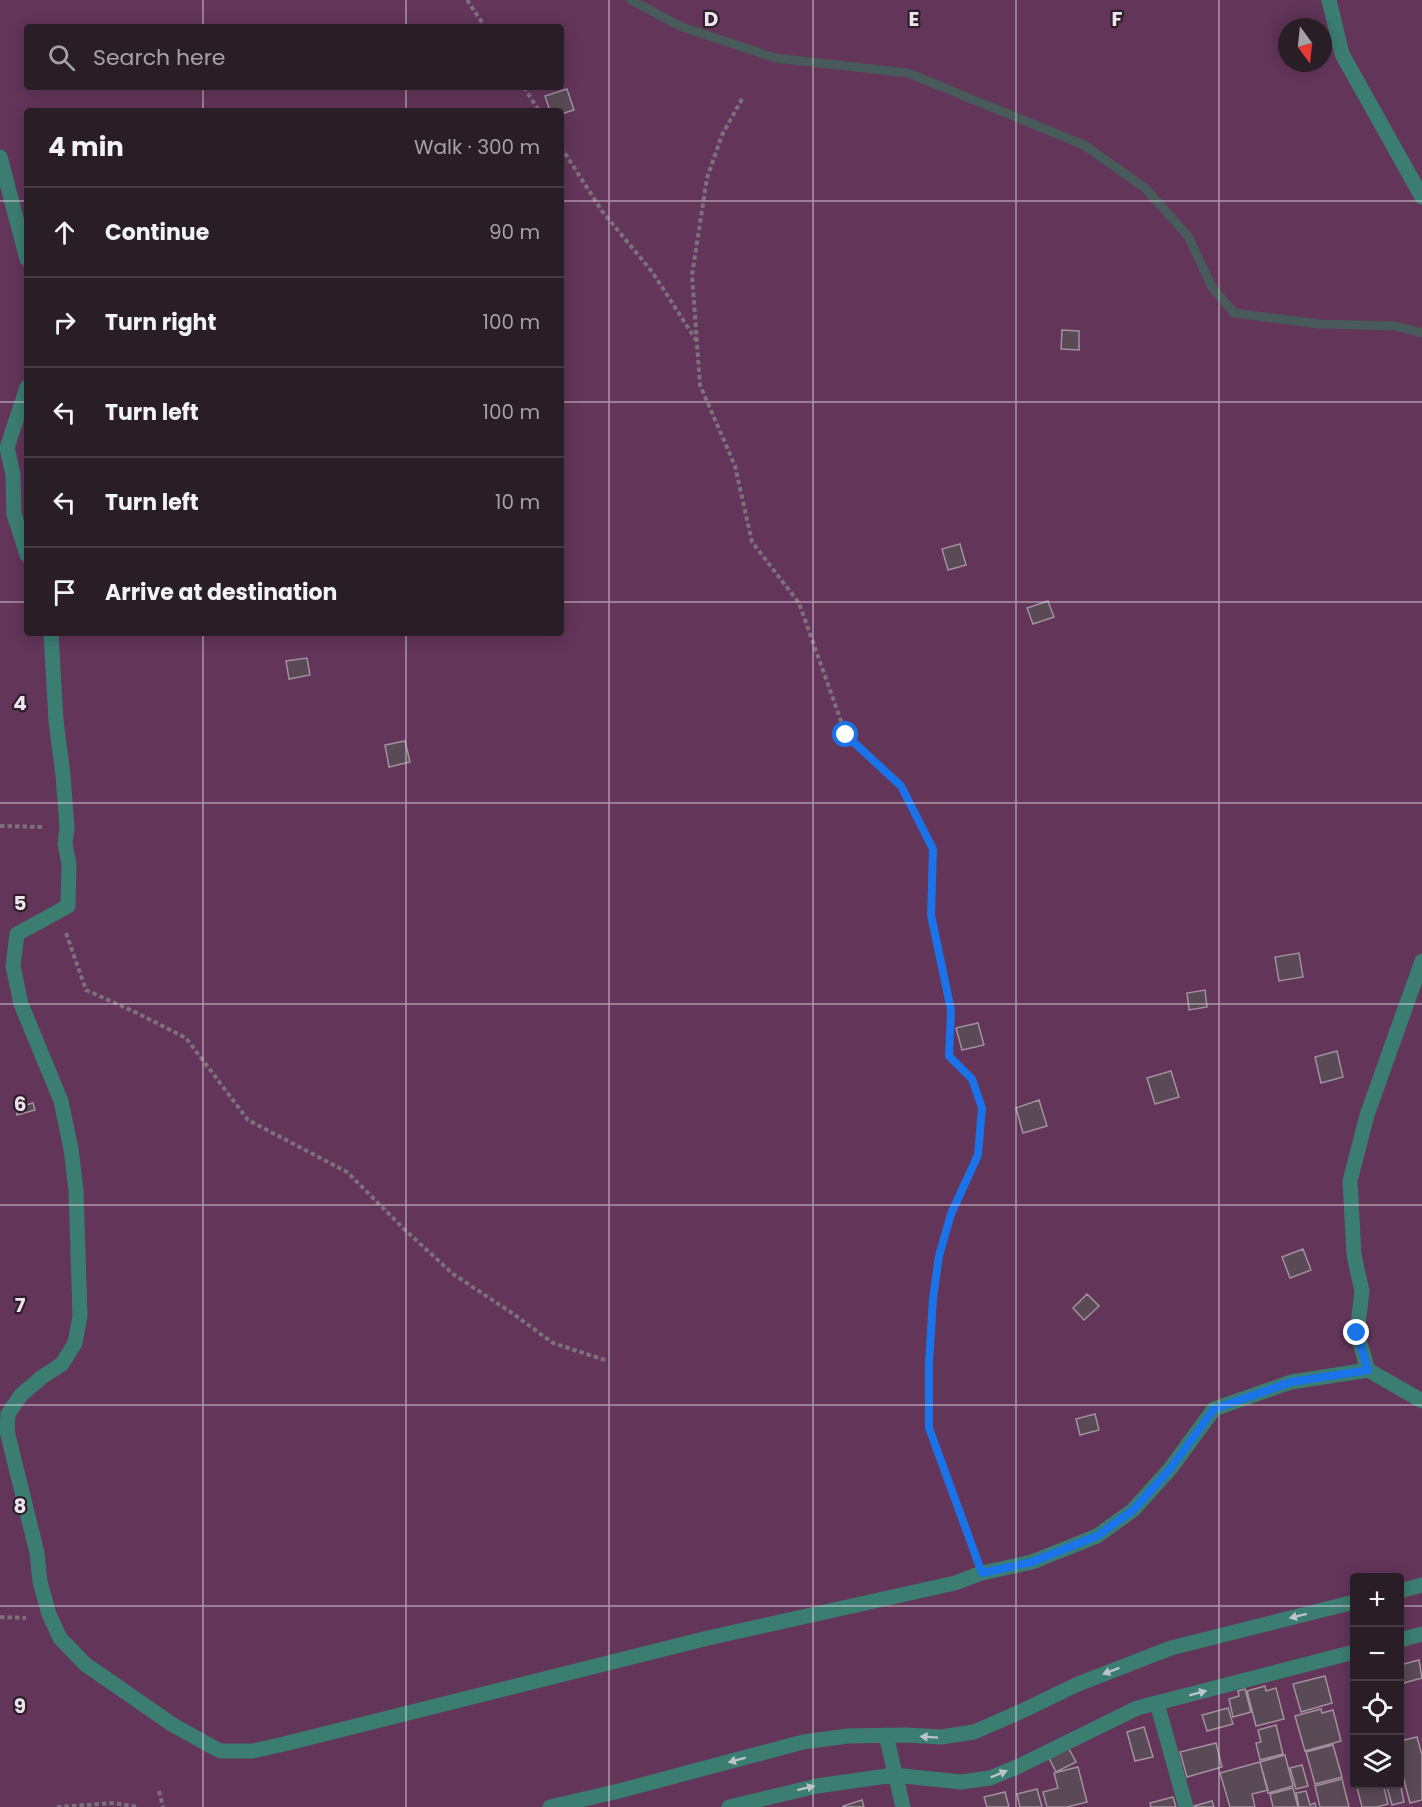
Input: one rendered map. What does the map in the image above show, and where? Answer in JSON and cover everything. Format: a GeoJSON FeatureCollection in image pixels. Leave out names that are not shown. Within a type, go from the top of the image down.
{"type":"FeatureCollection","features":[{"type":"Feature","properties":{"kind":"street"},"geometry":{"type":"LineString","coordinates":[[1329,0],[1341,54],[1422,197]]}},
{"type":"Feature","properties":{"kind":"street"},"geometry":{"type":"LineString","coordinates":[[0,156],[24,248]]}},
{"type":"Feature","properties":{"kind":"street"},"geometry":{"type":"LineString","coordinates":[[24,396],[7,448],[14,474],[14,514],[24,546]]}},
{"type":"Feature","properties":{"kind":"street"},"geometry":{"type":"LineString","coordinates":[[51,636],[56,721],[67,828],[65,844],[69,864],[68,906],[17,934],[13,966],[21,1004],[61,1101],[71,1149],[76,1190],[80,1316],[75,1343],[62,1364],[21,1395],[8,1414],[7,1431],[37,1553],[40,1582],[60,1638],[85,1664],[195,1738],[220,1751],[253,1751],[366,1725],[708,1638],[955,1583],[982,1573],[1032,1562],[1097,1536],[1133,1510],[1170,1469],[1214,1409],[1291,1382],[1368,1370],[1422,1401]]}},
{"type":"Feature","properties":{"kind":"street"},"geometry":{"type":"LineString","coordinates":[[1368,1370],[1357,1333],[1362,1291],[1354,1255],[1350,1181],[1367,1115],[1422,961]]}},
{"type":"Feature","properties":{"kind":"street"},"geometry":{"type":"LineString","coordinates":[[1404,1590],[1422,1585]]}},
{"type":"Feature","properties":{"kind":"street"},"geometry":{"type":"LineString","coordinates":[[550,1807],[803,1742],[848,1736],[942,1737],[974,1732],[1022,1712],[1078,1684],[1171,1648],[1350,1603]]}},
{"type":"Feature","properties":{"kind":"street"},"geometry":{"type":"LineString","coordinates":[[1404,1639],[1422,1634]]}},
{"type":"Feature","properties":{"kind":"street"},"geometry":{"type":"LineString","coordinates":[[729,1807],[817,1786],[894,1775],[960,1782],[990,1778],[1137,1708],[1350,1653]]}},
{"type":"Feature","properties":{"kind":"street"},"geometry":{"type":"LineString","coordinates":[[1157,1703],[1186,1807]]}},
{"type":"Feature","properties":{"kind":"street"},"geometry":{"type":"LineString","coordinates":[[886,1735],[903,1807]]}},
{"type":"Feature","properties":{"kind":"path"},"geometry":{"type":"LineString","coordinates":[[467,0],[483,24]]}},
{"type":"Feature","properties":{"kind":"path"},"geometry":{"type":"LineString","coordinates":[[526,90],[537,108]]}},
{"type":"Feature","properties":{"kind":"path"},"geometry":{"type":"LineString","coordinates":[[742,99],[722,135],[707,178],[692,275],[700,385],[735,466],[752,542],[799,603],[846,735],[901,786],[933,849],[931,915],[951,1010],[949,1056],[972,1079],[982,1108],[978,1155],[951,1214],[939,1256],[933,1298],[929,1364],[929,1428],[982,1573]]}},
{"type":"Feature","properties":{"kind":"path"},"geometry":{"type":"LineString","coordinates":[[564,152],[602,211],[653,273],[697,342]]}},
{"type":"Feature","properties":{"kind":"path"},"geometry":{"type":"LineString","coordinates":[[0,826],[67,828]]}},
{"type":"Feature","properties":{"kind":"path"},"geometry":{"type":"LineString","coordinates":[[68,906],[64,928],[86,990],[186,1038],[248,1120],[347,1172],[453,1274],[554,1343],[608,1361]]}},
{"type":"Feature","properties":{"kind":"path"},"geometry":{"type":"LineString","coordinates":[[159,1791],[163,1807]]}},
{"type":"Feature","properties":{"kind":"path"},"geometry":{"type":"LineString","coordinates":[[57,1807],[114,1803],[139,1807]]}},
{"type":"Feature","properties":{"kind":"shaded area"},"geometry":{"type":"Polygon","coordinates":[[[0,0],[1422,0],[1422,1807],[0,1807],[0,0]]]}},
{"type":"Feature","properties":{"kind":"building"},"geometry":{"type":"Polygon","coordinates":[[[567,89],[574,110],[564,113],[564,108],[549,108],[545,96],[567,89]]]}},
{"type":"Feature","properties":{"kind":"building"},"geometry":{"type":"Polygon","coordinates":[[[1062,330],[1079,331],[1079,350],[1061,349],[1062,330]]]}},
{"type":"Feature","properties":{"kind":"building"},"geometry":{"type":"Polygon","coordinates":[[[960,544],[966,565],[948,570],[942,549],[960,544]]]}},
{"type":"Feature","properties":{"kind":"building"},"geometry":{"type":"Polygon","coordinates":[[[1048,601],[1054,617],[1033,624],[1027,608],[1048,601]]]}},
{"type":"Feature","properties":{"kind":"building"},"geometry":{"type":"Polygon","coordinates":[[[307,658],[310,675],[289,679],[286,661],[307,658]]]}},
{"type":"Feature","properties":{"kind":"building"},"geometry":{"type":"Polygon","coordinates":[[[405,741],[410,762],[389,767],[385,745],[405,741]]]}},
{"type":"Feature","properties":{"kind":"building"},"geometry":{"type":"Polygon","coordinates":[[[1299,953],[1303,977],[1279,981],[1275,957],[1299,953]]]}},
{"type":"Feature","properties":{"kind":"building"},"geometry":{"type":"Polygon","coordinates":[[[1205,990],[1207,1007],[1189,1010],[1187,993],[1205,990]]]}},
{"type":"Feature","properties":{"kind":"building"},"geometry":{"type":"Polygon","coordinates":[[[978,1023],[984,1045],[962,1050],[956,1028],[978,1023]]]}},
{"type":"Feature","properties":{"kind":"building"},"geometry":{"type":"Polygon","coordinates":[[[1337,1051],[1343,1077],[1321,1083],[1315,1057],[1337,1051]]]}},
{"type":"Feature","properties":{"kind":"building"},"geometry":{"type":"Polygon","coordinates":[[[1171,1071],[1179,1097],[1155,1104],[1147,1078],[1171,1071]]]}},
{"type":"Feature","properties":{"kind":"building"},"geometry":{"type":"Polygon","coordinates":[[[1039,1100],[1047,1126],[1023,1133],[1016,1108],[1039,1100]]]}},
{"type":"Feature","properties":{"kind":"building"},"geometry":{"type":"Polygon","coordinates":[[[33,1103],[35,1110],[17,1115],[16,1108],[33,1103]]]}},
{"type":"Feature","properties":{"kind":"building"},"geometry":{"type":"Polygon","coordinates":[[[1303,1249],[1311,1270],[1290,1278],[1282,1257],[1303,1249]]]}},
{"type":"Feature","properties":{"kind":"building"},"geometry":{"type":"Polygon","coordinates":[[[1087,1294],[1099,1306],[1084,1320],[1073,1308],[1087,1294]]]}},
{"type":"Feature","properties":{"kind":"building"},"geometry":{"type":"Polygon","coordinates":[[[1095,1414],[1099,1430],[1080,1435],[1076,1419],[1095,1414]]]}},
{"type":"Feature","properties":{"kind":"building"},"geometry":{"type":"Polygon","coordinates":[[[1419,1660],[1422,1678],[1404,1683],[1404,1664],[1419,1660]]]}},
{"type":"Feature","properties":{"kind":"building"},"geometry":{"type":"Polygon","coordinates":[[[1325,1676],[1332,1703],[1301,1712],[1293,1684],[1325,1676]]]}},
{"type":"Feature","properties":{"kind":"building"},"geometry":{"type":"Polygon","coordinates":[[[1265,1686],[1266,1691],[1276,1688],[1284,1719],[1256,1726],[1247,1691],[1265,1686]]]}},
{"type":"Feature","properties":{"kind":"building"},"geometry":{"type":"Polygon","coordinates":[[[1245,1689],[1251,1712],[1233,1717],[1229,1699],[1239,1696],[1238,1691],[1245,1689]]]}},
{"type":"Feature","properties":{"kind":"building"},"geometry":{"type":"Polygon","coordinates":[[[1228,1708],[1233,1724],[1207,1731],[1202,1715],[1228,1708]]]}},
{"type":"Feature","properties":{"kind":"building"},"geometry":{"type":"Polygon","coordinates":[[[1321,1709],[1322,1713],[1333,1710],[1341,1741],[1305,1751],[1295,1716],[1321,1709]]]}},
{"type":"Feature","properties":{"kind":"building"},"geometry":{"type":"Polygon","coordinates":[[[1276,1725],[1283,1754],[1260,1760],[1256,1743],[1261,1742],[1258,1730],[1276,1725]]]}},
{"type":"Feature","properties":{"kind":"building"},"geometry":{"type":"Polygon","coordinates":[[[1144,1727],[1153,1757],[1135,1761],[1127,1732],[1144,1727]]]}},
{"type":"Feature","properties":{"kind":"building"},"geometry":{"type":"Polygon","coordinates":[[[1417,1737],[1422,1755],[1422,1800],[1410,1803],[1404,1780],[1404,1740],[1417,1737]]]}},
{"type":"Feature","properties":{"kind":"building"},"geometry":{"type":"Polygon","coordinates":[[[1216,1743],[1222,1767],[1187,1777],[1180,1752],[1216,1743]]]}},
{"type":"Feature","properties":{"kind":"building"},"geometry":{"type":"Polygon","coordinates":[[[1333,1745],[1342,1777],[1315,1784],[1306,1752],[1333,1745]]]}},
{"type":"Feature","properties":{"kind":"building"},"geometry":{"type":"Polygon","coordinates":[[[1068,1747],[1076,1762],[1056,1772],[1048,1756],[1068,1747]]]}},
{"type":"Feature","properties":{"kind":"building"},"geometry":{"type":"Polygon","coordinates":[[[1285,1755],[1293,1786],[1268,1793],[1260,1762],[1285,1755]]]}},
{"type":"Feature","properties":{"kind":"building"},"geometry":{"type":"Polygon","coordinates":[[[1260,1762],[1268,1790],[1252,1794],[1255,1807],[1230,1807],[1220,1773],[1260,1762]]]}},
{"type":"Feature","properties":{"kind":"building"},"geometry":{"type":"Polygon","coordinates":[[[1302,1765],[1308,1786],[1296,1789],[1290,1768],[1302,1765]]]}},
{"type":"Feature","properties":{"kind":"building"},"geometry":{"type":"Polygon","coordinates":[[[1078,1767],[1087,1802],[1067,1807],[1047,1807],[1043,1792],[1058,1788],[1054,1773],[1078,1767]]]}},
{"type":"Feature","properties":{"kind":"building"},"geometry":{"type":"Polygon","coordinates":[[[1342,1779],[1349,1807],[1320,1807],[1315,1786],[1342,1779]]]}},
{"type":"Feature","properties":{"kind":"building"},"geometry":{"type":"Polygon","coordinates":[[[1293,1788],[1298,1807],[1273,1807],[1270,1794],[1293,1788]]]}},
{"type":"Feature","properties":{"kind":"building"},"geometry":{"type":"Polygon","coordinates":[[[1037,1789],[1042,1807],[1020,1807],[1017,1794],[1037,1789]]]}},
{"type":"Feature","properties":{"kind":"building"},"geometry":{"type":"Polygon","coordinates":[[[1357,1789],[1384,1789],[1388,1804],[1362,1807],[1357,1789]]]}},
{"type":"Feature","properties":{"kind":"building"},"geometry":{"type":"Polygon","coordinates":[[[1387,1789],[1401,1789],[1404,1802],[1392,1805],[1387,1789]]]}},
{"type":"Feature","properties":{"kind":"building"},"geometry":{"type":"Polygon","coordinates":[[[1306,1791],[1310,1805],[1315,1803],[1316,1807],[1299,1807],[1296,1793],[1306,1791]]]}},
{"type":"Feature","properties":{"kind":"building"},"geometry":{"type":"Polygon","coordinates":[[[1005,1792],[1009,1807],[987,1807],[984,1797],[1005,1792]]]}},
{"type":"Feature","properties":{"kind":"building"},"geometry":{"type":"Polygon","coordinates":[[[1173,1797],[1176,1807],[1151,1807],[1150,1803],[1173,1797]]]}},
{"type":"Feature","properties":{"kind":"building"},"geometry":{"type":"Polygon","coordinates":[[[862,1800],[864,1807],[843,1807],[843,1806],[862,1800]]]}},
{"type":"Feature","properties":{"kind":"building"},"geometry":{"type":"Polygon","coordinates":[[[1212,1801],[1214,1807],[1194,1806],[1212,1801]]]}},
{"type":"Feature","properties":{"kind":"waterway"},"geometry":{"type":"LineString","coordinates":[[631,0],[682,27],[775,58],[908,73],[1084,145],[1145,188],[1188,236],[1212,287],[1234,313],[1319,324],[1396,326],[1422,333]]}},
{"type":"Feature","properties":{"kind":"route"},"geometry":{"type":"LineString","coordinates":[[846,735],[901,786],[933,849],[931,915],[951,1010],[949,1056],[972,1079],[982,1108],[978,1155],[951,1214],[939,1256],[933,1298],[929,1364],[929,1428],[982,1573],[1032,1562],[1097,1536],[1133,1510],[1170,1469],[1214,1409],[1291,1382],[1368,1370],[1357,1333]]}}]}
